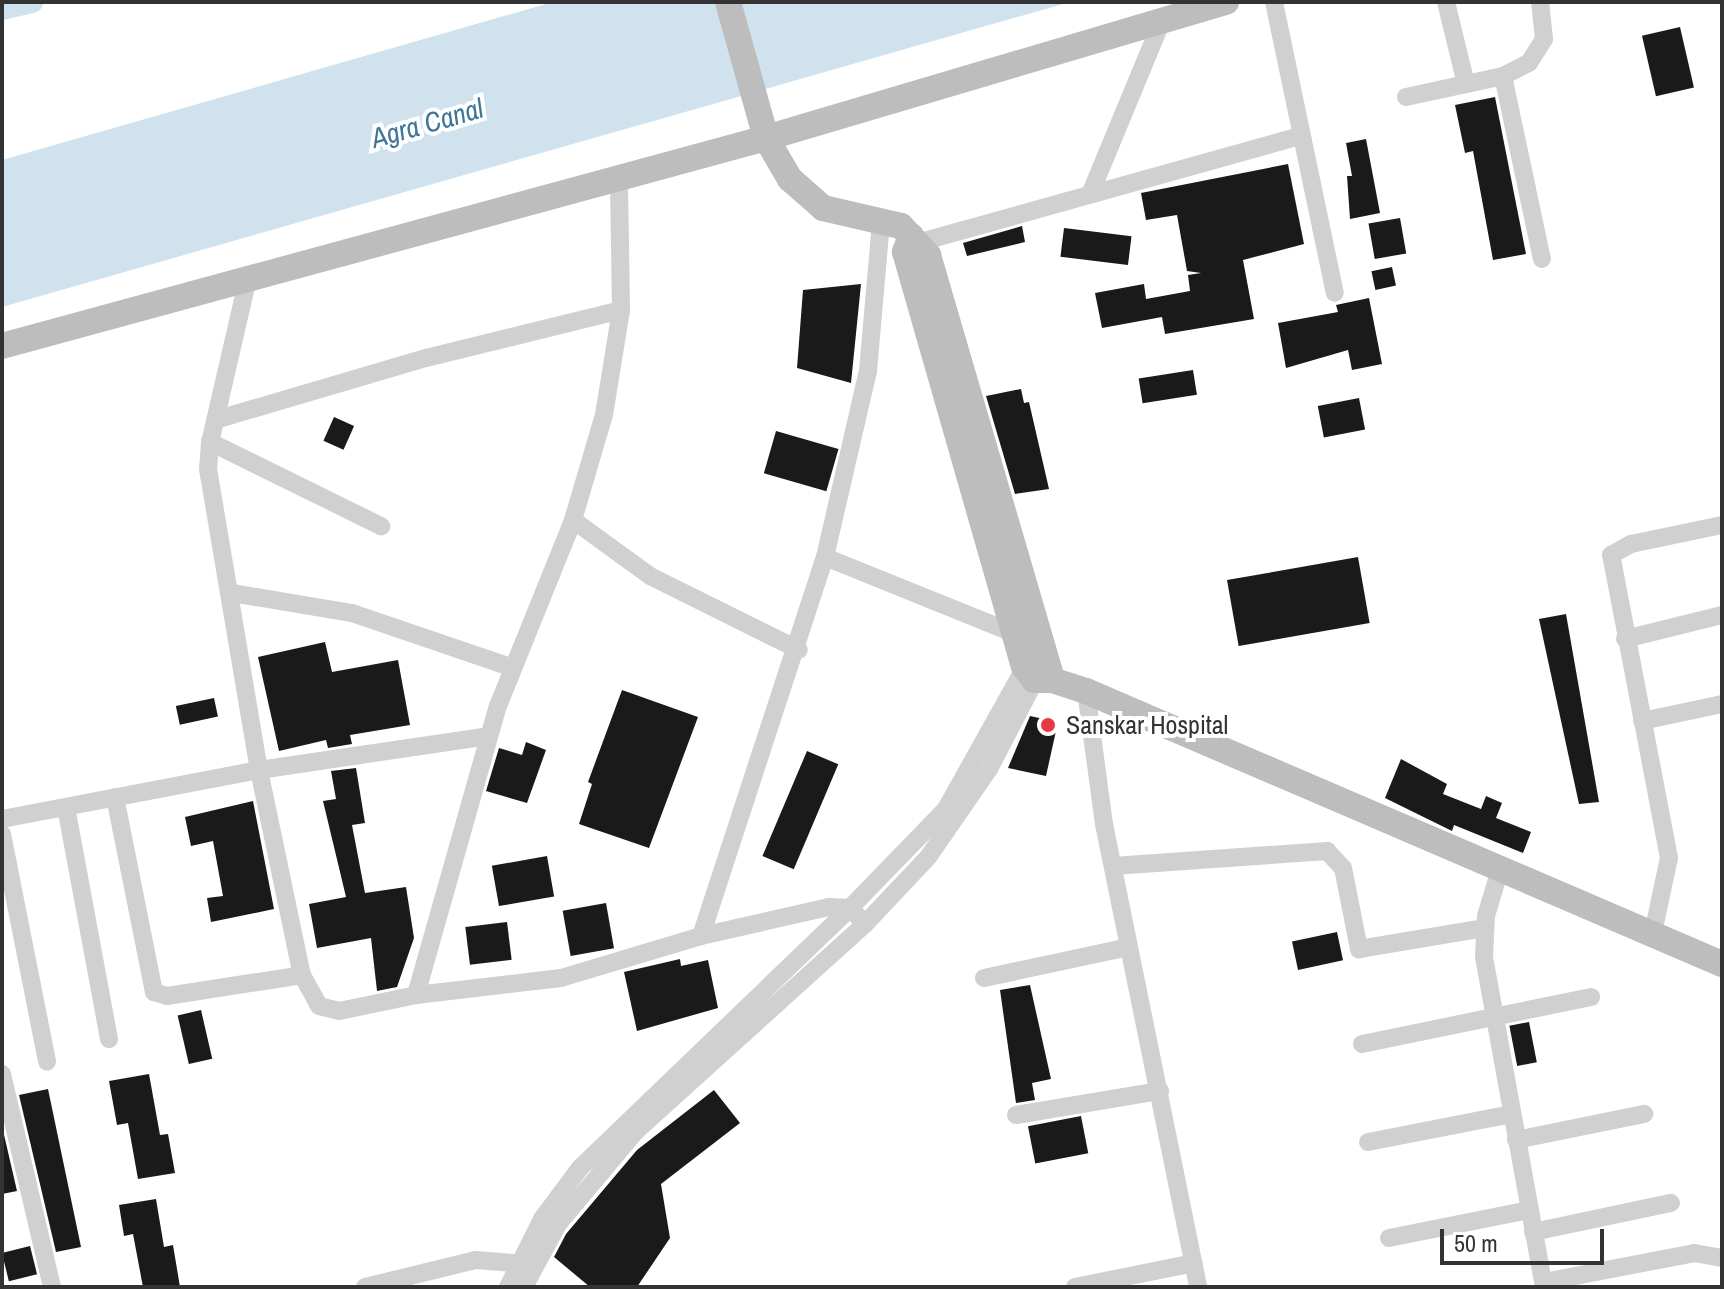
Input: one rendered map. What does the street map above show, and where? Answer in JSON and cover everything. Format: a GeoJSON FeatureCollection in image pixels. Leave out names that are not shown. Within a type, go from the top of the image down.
{"type":"FeatureCollection","features":[{"type":"Feature","properties":{"kind":"street"},"geometry":{"type":"LineString","coordinates":[[728,2],[766,138],[790,179],[823,208],[901,226],[914,240]]}},
{"type":"Feature","properties":{"kind":"street"},"geometry":{"type":"LineString","coordinates":[[2,346],[766,138],[1226,2]]}},
{"type":"Feature","properties":{"kind":"street"},"geometry":{"type":"LineString","coordinates":[[1274,2],[1335,293]]}},
{"type":"Feature","properties":{"kind":"street"},"geometry":{"type":"LineString","coordinates":[[1446,2],[1466,84]]}},
{"type":"Feature","properties":{"kind":"street"},"geometry":{"type":"LineString","coordinates":[[1406,97],[1503,76],[1540,51],[1540,2]]}},
{"type":"Feature","properties":{"kind":"street"},"geometry":{"type":"LineString","coordinates":[[1091,192],[1162,21]]}},
{"type":"Feature","properties":{"kind":"street"},"geometry":{"type":"LineString","coordinates":[[1503,76],[1542,259]]}},
{"type":"Feature","properties":{"kind":"street"},"geometry":{"type":"LineString","coordinates":[[508,1287],[636,1131],[865,924],[956,823],[1036,660],[905,252],[914,240],[1301,136]]}},
{"type":"Feature","properties":{"kind":"street"},"geometry":{"type":"LineString","coordinates":[[416,995],[488,736],[511,667],[573,520],[604,415],[621,310],[619,177]]}},
{"type":"Feature","properties":{"kind":"street"},"geometry":{"type":"LineString","coordinates":[[701,936],[799,650],[825,557],[868,371],[881,221]]}},
{"type":"Feature","properties":{"kind":"street"},"geometry":{"type":"LineString","coordinates":[[248,278],[210,442],[212,497],[232,593],[259,770],[302,975],[314,1001],[325,1010],[416,995],[561,978],[701,936],[829,907],[850,908],[865,924]]}},
{"type":"Feature","properties":{"kind":"street"},"geometry":{"type":"LineString","coordinates":[[215,420],[426,358],[621,310]]}},
{"type":"Feature","properties":{"kind":"street"},"geometry":{"type":"LineString","coordinates":[[210,442],[381,526]]}},
{"type":"Feature","properties":{"kind":"street"},"geometry":{"type":"LineString","coordinates":[[573,520],[650,576],[799,650]]}},
{"type":"Feature","properties":{"kind":"street"},"geometry":{"type":"LineString","coordinates":[[1653,933],[1669,858],[1611,555],[1615,548],[1722,525]]}},
{"type":"Feature","properties":{"kind":"street"},"geometry":{"type":"LineString","coordinates":[[825,557],[1036,660],[1086,691],[1501,866],[1722,964]]}},
{"type":"Feature","properties":{"kind":"street"},"geometry":{"type":"LineString","coordinates":[[232,593],[352,613],[511,667]]}},
{"type":"Feature","properties":{"kind":"street"},"geometry":{"type":"LineString","coordinates":[[1625,639],[1722,615]]}},
{"type":"Feature","properties":{"kind":"street"},"geometry":{"type":"LineString","coordinates":[[524,1287],[526,1264],[559,1196],[617,1128],[850,908],[946,809],[1036,660]]}},
{"type":"Feature","properties":{"kind":"street"},"geometry":{"type":"LineString","coordinates":[[1086,691],[1128,947],[1198,1287]]}},
{"type":"Feature","properties":{"kind":"street"},"geometry":{"type":"LineString","coordinates":[[1642,721],[1722,704]]}},
{"type":"Feature","properties":{"kind":"street"},"geometry":{"type":"LineString","coordinates":[[2,819],[259,770],[488,736]]}},
{"type":"Feature","properties":{"kind":"street"},"geometry":{"type":"LineString","coordinates":[[115,797],[154,992],[167,996],[302,975]]}},
{"type":"Feature","properties":{"kind":"street"},"geometry":{"type":"LineString","coordinates":[[66,807],[109,1039]]}},
{"type":"Feature","properties":{"kind":"street"},"geometry":{"type":"LineString","coordinates":[[2,834],[47,1062]]}},
{"type":"Feature","properties":{"kind":"street"},"geometry":{"type":"LineString","coordinates":[[1113,866],[1318,849],[1335,856],[1343,868],[1359,949],[1485,928]]}},
{"type":"Feature","properties":{"kind":"street"},"geometry":{"type":"LineString","coordinates":[[1501,866],[1485,928],[1493,1015],[1544,1284],[1694,1253],[1722,1258]]}},
{"type":"Feature","properties":{"kind":"street"},"geometry":{"type":"LineString","coordinates":[[984,978],[1128,947]]}},
{"type":"Feature","properties":{"kind":"street"},"geometry":{"type":"LineString","coordinates":[[1362,1044],[1591,997]]}},
{"type":"Feature","properties":{"kind":"street"},"geometry":{"type":"LineString","coordinates":[[2,1074],[52,1287]]}},
{"type":"Feature","properties":{"kind":"street"},"geometry":{"type":"LineString","coordinates":[[1016,1115],[1160,1091]]}},
{"type":"Feature","properties":{"kind":"street"},"geometry":{"type":"LineString","coordinates":[[1368,1142],[1512,1114]]}},
{"type":"Feature","properties":{"kind":"street"},"geometry":{"type":"LineString","coordinates":[[1516,1140],[1644,1114]]}},
{"type":"Feature","properties":{"kind":"street"},"geometry":{"type":"LineString","coordinates":[[1533,1232],[1671,1203]]}},
{"type":"Feature","properties":{"kind":"street"},"geometry":{"type":"LineString","coordinates":[[1389,1238],[1529,1210]]}},
{"type":"Feature","properties":{"kind":"street"},"geometry":{"type":"LineString","coordinates":[[365,1287],[476,1260],[526,1264]]}},
{"type":"Feature","properties":{"kind":"street"},"geometry":{"type":"LineString","coordinates":[[1075,1287],[1194,1263]]}},
{"type":"Feature","properties":{"kind":"water","name":"Agra Canal"},"geometry":{"type":"Polygon","coordinates":[[[553,2],[1070,2],[2,307],[2,160],[553,2]]]}},
{"type":"Feature","properties":{"kind":"building"},"geometry":{"type":"Polygon","coordinates":[[[1680,27],[1694,87],[1656,96],[1642,36],[1680,27]]]}},
{"type":"Feature","properties":{"kind":"building"},"geometry":{"type":"Polygon","coordinates":[[[1495,97],[1526,254],[1493,260],[1473,151],[1465,153],[1455,105],[1495,97]]]}},
{"type":"Feature","properties":{"kind":"building"},"geometry":{"type":"Polygon","coordinates":[[[1366,139],[1380,213],[1350,219],[1347,176],[1352,176],[1346,143],[1366,139]]]}},
{"type":"Feature","properties":{"kind":"building"},"geometry":{"type":"Polygon","coordinates":[[[1288,164],[1304,244],[1243,260],[1254,319],[1165,334],[1162,317],[1102,328],[1095,293],[1144,284],[1146,299],[1190,291],[1188,275],[1201,273],[1187,271],[1177,215],[1146,220],[1141,193],[1288,164]]]}},
{"type":"Feature","properties":{"kind":"building"},"geometry":{"type":"Polygon","coordinates":[[[1400,218],[1406,253],[1375,259],[1368,224],[1400,218]]]}},
{"type":"Feature","properties":{"kind":"building"},"geometry":{"type":"Polygon","coordinates":[[[1022,226],[1025,242],[967,256],[963,243],[1022,226]]]}},
{"type":"Feature","properties":{"kind":"building"},"geometry":{"type":"Polygon","coordinates":[[[1064,228],[1131,236],[1128,265],[1060,257],[1064,228]]]}},
{"type":"Feature","properties":{"kind":"building"},"geometry":{"type":"Polygon","coordinates":[[[1392,267],[1396,286],[1375,290],[1371,271],[1392,267]]]}},
{"type":"Feature","properties":{"kind":"building"},"geometry":{"type":"Polygon","coordinates":[[[861,284],[851,383],[797,368],[803,290],[861,284]]]}},
{"type":"Feature","properties":{"kind":"building"},"geometry":{"type":"Polygon","coordinates":[[[1369,298],[1382,364],[1352,370],[1348,350],[1286,368],[1278,323],[1338,312],[1336,305],[1369,298]]]}},
{"type":"Feature","properties":{"kind":"building"},"geometry":{"type":"Polygon","coordinates":[[[1193,370],[1197,395],[1143,403],[1139,379],[1193,370]]]}},
{"type":"Feature","properties":{"kind":"building"},"geometry":{"type":"Polygon","coordinates":[[[1021,389],[1024,403],[1029,402],[1049,489],[1015,494],[986,396],[1021,389]]]}},
{"type":"Feature","properties":{"kind":"building"},"geometry":{"type":"Polygon","coordinates":[[[1359,398],[1365,429],[1324,437],[1318,406],[1359,398]]]}},
{"type":"Feature","properties":{"kind":"building"},"geometry":{"type":"Polygon","coordinates":[[[334,417],[354,426],[344,450],[323,441],[334,417]]]}},
{"type":"Feature","properties":{"kind":"building"},"geometry":{"type":"Polygon","coordinates":[[[776,431],[838,449],[826,491],[764,473],[776,431]]]}},
{"type":"Feature","properties":{"kind":"building"},"geometry":{"type":"Polygon","coordinates":[[[1358,557],[1370,623],[1239,646],[1227,580],[1358,557]]]}},
{"type":"Feature","properties":{"kind":"building"},"geometry":{"type":"Polygon","coordinates":[[[1566,614],[1599,802],[1579,804],[1539,619],[1566,614]]]}},
{"type":"Feature","properties":{"kind":"building"},"geometry":{"type":"Polygon","coordinates":[[[325,642],[332,672],[398,660],[410,725],[350,735],[352,744],[328,748],[326,740],[279,751],[258,657],[325,642]]]}},
{"type":"Feature","properties":{"kind":"building"},"geometry":{"type":"Polygon","coordinates":[[[622,690],[698,717],[649,848],[579,824],[592,784],[588,782],[622,690]]]}},
{"type":"Feature","properties":{"kind":"building"},"geometry":{"type":"Polygon","coordinates":[[[214,698],[218,717],[180,725],[176,706],[214,698]]]}},
{"type":"Feature","properties":{"kind":"building"},"geometry":{"type":"Polygon","coordinates":[[[1030,716],[1058,722],[1046,776],[1008,768],[1030,716]]]}},
{"type":"Feature","properties":{"kind":"building"},"geometry":{"type":"Polygon","coordinates":[[[526,742],[546,750],[527,803],[486,791],[499,748],[522,755],[526,742]]]}},
{"type":"Feature","properties":{"kind":"building"},"geometry":{"type":"Polygon","coordinates":[[[807,751],[838,764],[794,869],[762,856],[807,751]]]}},
{"type":"Feature","properties":{"kind":"building"},"geometry":{"type":"Polygon","coordinates":[[[1401,759],[1447,784],[1443,794],[1481,809],[1486,796],[1502,803],[1496,818],[1531,832],[1523,853],[1454,825],[1452,831],[1385,798],[1401,759]]]}},
{"type":"Feature","properties":{"kind":"building"},"geometry":{"type":"Polygon","coordinates":[[[356,768],[365,823],[352,825],[365,893],[406,887],[414,938],[397,987],[377,991],[371,938],[317,948],[309,904],[346,897],[323,801],[336,799],[331,771],[356,768]]]}},
{"type":"Feature","properties":{"kind":"building"},"geometry":{"type":"Polygon","coordinates":[[[253,801],[274,909],[211,922],[207,898],[223,896],[213,841],[191,846],[185,817],[253,801]]]}},
{"type":"Feature","properties":{"kind":"building"},"geometry":{"type":"Polygon","coordinates":[[[547,856],[554,896],[499,906],[492,866],[547,856]]]}},
{"type":"Feature","properties":{"kind":"building"},"geometry":{"type":"Polygon","coordinates":[[[606,903],[614,948],[571,956],[563,911],[606,903]]]}},
{"type":"Feature","properties":{"kind":"building"},"geometry":{"type":"Polygon","coordinates":[[[507,922],[512,960],[470,965],[465,927],[507,922]]]}},
{"type":"Feature","properties":{"kind":"building"},"geometry":{"type":"Polygon","coordinates":[[[1337,932],[1343,960],[1298,970],[1292,942],[1337,932]]]}},
{"type":"Feature","properties":{"kind":"building"},"geometry":{"type":"Polygon","coordinates":[[[680,959],[681,966],[708,960],[718,1008],[637,1031],[624,972],[680,959]]]}},
{"type":"Feature","properties":{"kind":"building"},"geometry":{"type":"Polygon","coordinates":[[[1030,985],[1051,1079],[1032,1083],[1035,1100],[1016,1103],[1000,990],[1030,985]]]}},
{"type":"Feature","properties":{"kind":"building"},"geometry":{"type":"Polygon","coordinates":[[[201,1010],[212,1059],[189,1064],[178,1015],[201,1010]]]}},
{"type":"Feature","properties":{"kind":"building"},"geometry":{"type":"Polygon","coordinates":[[[1529,1022],[1537,1062],[1517,1066],[1509,1026],[1529,1022]]]}},
{"type":"Feature","properties":{"kind":"building"},"geometry":{"type":"Polygon","coordinates":[[[149,1074],[160,1135],[168,1134],[175,1173],[138,1179],[128,1123],[117,1125],[109,1081],[149,1074]]]}},
{"type":"Feature","properties":{"kind":"building"},"geometry":{"type":"Polygon","coordinates":[[[48,1089],[81,1247],[56,1252],[19,1095],[48,1089]]]}},
{"type":"Feature","properties":{"kind":"building"},"geometry":{"type":"Polygon","coordinates":[[[714,1090],[740,1123],[661,1184],[670,1238],[637,1287],[590,1287],[554,1257],[566,1234],[637,1150],[714,1090]]]}},
{"type":"Feature","properties":{"kind":"building"},"geometry":{"type":"Polygon","coordinates":[[[1081,1116],[1088,1153],[1035,1164],[1028,1126],[1081,1116]]]}},
{"type":"Feature","properties":{"kind":"building"},"geometry":{"type":"Polygon","coordinates":[[[2,1126],[17,1191],[2,1194],[2,1126]]]}},
{"type":"Feature","properties":{"kind":"building"},"geometry":{"type":"Polygon","coordinates":[[[156,1199],[164,1247],[173,1245],[180,1287],[143,1287],[133,1234],[124,1236],[119,1205],[156,1199]]]}},
{"type":"Feature","properties":{"kind":"building"},"geometry":{"type":"Polygon","coordinates":[[[30,1246],[37,1274],[9,1281],[2,1253],[30,1246]]]}},
{"type":"Feature","properties":{"kind":"waterway"},"geometry":{"type":"LineString","coordinates":[[2,9],[32,2]]}},
{"type":"Feature","properties":{"kind":"place","name":"Sanskar Hospital"},"geometry":{"type":"Point","coordinates":[1048,725]}}]}
